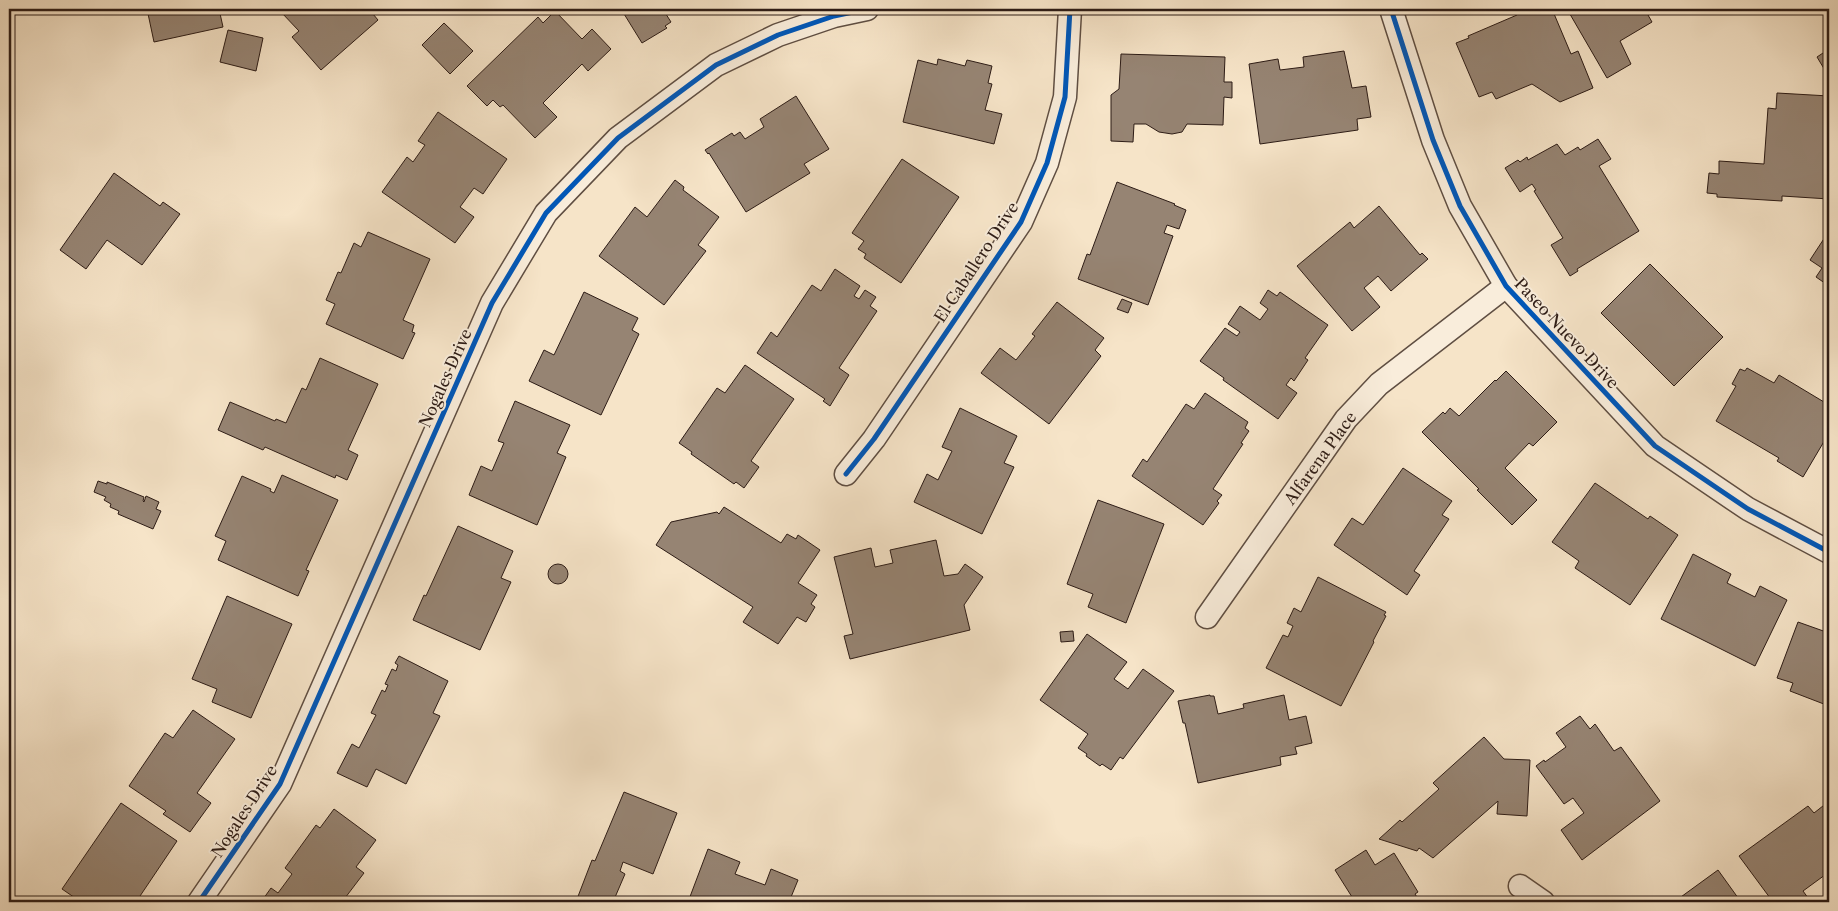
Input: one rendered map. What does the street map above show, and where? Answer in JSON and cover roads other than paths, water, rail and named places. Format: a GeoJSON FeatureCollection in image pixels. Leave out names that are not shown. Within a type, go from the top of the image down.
{"type":"FeatureCollection","features":[{"type":"Feature","properties":{"kind":"street","name":"Nogales Drive"},"geometry":{"type":"LineString","coordinates":[[199,902],[280,784],[492,303],[546,213],[618,138],[716,65],[778,35],[834,16],[868,9]]}},
{"type":"Feature","properties":{"kind":"street","name":"El Caballero Drive"},"geometry":{"type":"LineString","coordinates":[[846,474],[874,439],[1021,222],[1047,163],[1065,97],[1070,9]]}},
{"type":"Feature","properties":{"kind":"street","name":"Paseo Nuevo Drive"},"geometry":{"type":"LineString","coordinates":[[1391,9],[1433,140],[1460,206],[1506,286],[1655,446],[1748,509],[1829,552]]}},
{"type":"Feature","properties":{"kind":"street","name":"Alfarena Place"},"geometry":{"type":"LineString","coordinates":[[1207,617],[1346,419],[1379,384],[1506,286]]}},
{"type":"Feature","properties":{"kind":"street"},"geometry":{"type":"LineString","coordinates":[[1520,886],[1543,902]]}}]}
